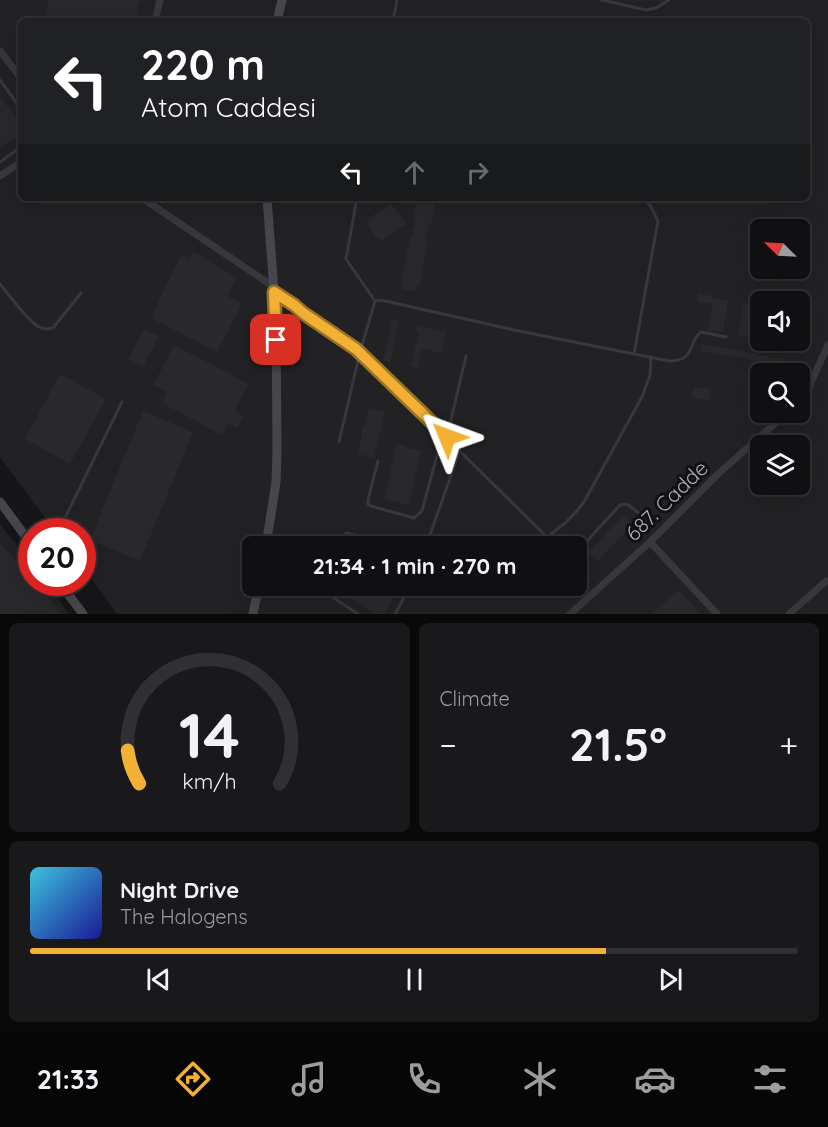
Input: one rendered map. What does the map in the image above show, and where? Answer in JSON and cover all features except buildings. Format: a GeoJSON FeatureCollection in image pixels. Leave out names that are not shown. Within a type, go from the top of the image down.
{"type":"FeatureCollection","features":[{"type":"Feature","properties":{"kind":"street"},"geometry":{"type":"LineString","coordinates":[[156,18],[160,0]]}},
{"type":"Feature","properties":{"kind":"street"},"geometry":{"type":"LineString","coordinates":[[278,18],[282,0]]}},
{"type":"Feature","properties":{"kind":"street"},"geometry":{"type":"LineString","coordinates":[[0,51],[18,74]]}},
{"type":"Feature","properties":{"kind":"street"},"geometry":{"type":"LineString","coordinates":[[0,176],[18,164]]}},
{"type":"Feature","properties":{"kind":"street"},"geometry":{"type":"LineString","coordinates":[[146,201],[274,290]]}},
{"type":"Feature","properties":{"kind":"street"},"geometry":{"type":"LineString","coordinates":[[267,201],[276,318],[277,452],[276,482],[268,536]]}},
{"type":"Feature","properties":{"kind":"street"},"geometry":{"type":"LineString","coordinates":[[810,386],[828,345]]}},
{"type":"Feature","properties":{"kind":"street","name":"687. Cadde"},"geometry":{"type":"LineString","coordinates":[[570,614],[650,542],[718,474],[776,423]]}},
{"type":"Feature","properties":{"kind":"street"},"geometry":{"type":"LineString","coordinates":[[0,502],[18,526]]}},
{"type":"Feature","properties":{"kind":"street"},"geometry":{"type":"LineString","coordinates":[[650,542],[717,614]]}},
{"type":"Feature","properties":{"kind":"street"},"geometry":{"type":"LineString","coordinates":[[789,614],[826,581]]}},
{"type":"Feature","properties":{"kind":"street"},"geometry":{"type":"LineString","coordinates":[[70,596],[83,614]]}},
{"type":"Feature","properties":{"kind":"street"},"geometry":{"type":"LineString","coordinates":[[253,614],[257,596]]}},
{"type":"Feature","properties":{"kind":"lane"},"geometry":{"type":"LineString","coordinates":[[394,18],[397,0]]}},
{"type":"Feature","properties":{"kind":"lane"},"geometry":{"type":"LineString","coordinates":[[602,0],[646,9],[656,8],[669,0]]}},
{"type":"Feature","properties":{"kind":"lane"},"geometry":{"type":"LineString","coordinates":[[0,80],[18,105]]}},
{"type":"Feature","properties":{"kind":"lane"},"geometry":{"type":"LineString","coordinates":[[0,162],[18,149]]}},
{"type":"Feature","properties":{"kind":"lane"},"geometry":{"type":"LineString","coordinates":[[356,201],[346,259],[375,301]]}},
{"type":"Feature","properties":{"kind":"lane"},"geometry":{"type":"LineString","coordinates":[[634,354],[658,220],[645,201]]}},
{"type":"Feature","properties":{"kind":"lane"},"geometry":{"type":"LineString","coordinates":[[0,284],[32,321],[43,329],[53,328],[81,293]]}},
{"type":"Feature","properties":{"kind":"lane"},"geometry":{"type":"LineString","coordinates":[[274,290],[360,352],[546,536]]}},
{"type":"Feature","properties":{"kind":"lane"},"geometry":{"type":"LineString","coordinates":[[375,301],[381,300],[513,330],[669,361],[677,360],[691,350],[696,335],[701,332],[726,337]]}},
{"type":"Feature","properties":{"kind":"lane"},"geometry":{"type":"LineString","coordinates":[[339,441],[360,352],[375,301]]}},
{"type":"Feature","properties":{"kind":"lane"},"geometry":{"type":"LineString","coordinates":[[447,437],[466,356]]}},
{"type":"Feature","properties":{"kind":"lane"},"geometry":{"type":"LineString","coordinates":[[548,536],[576,513],[591,489],[642,397],[650,375],[651,357]]}},
{"type":"Feature","properties":{"kind":"lane"},"geometry":{"type":"LineString","coordinates":[[66,518],[122,402]]}},
{"type":"Feature","properties":{"kind":"lane"},"geometry":{"type":"LineString","coordinates":[[378,461],[368,504],[414,518],[422,511],[443,433]]}},
{"type":"Feature","properties":{"kind":"lane"},"geometry":{"type":"LineString","coordinates":[[430,536],[460,450]]}},
{"type":"Feature","properties":{"kind":"lane"},"geometry":{"type":"LineString","coordinates":[[587,541],[620,506],[627,504],[640,514]]}},
{"type":"Feature","properties":{"kind":"lane"},"geometry":{"type":"LineString","coordinates":[[330,596],[358,614]]}},
{"type":"Feature","properties":{"kind":"lane"},"geometry":{"type":"LineString","coordinates":[[395,614],[405,596]]}},
{"type":"Feature","properties":{"kind":"shaded area"},"geometry":{"type":"Polygon","coordinates":[[[0,0],[828,0],[828,614],[117,614],[96,585],[96,518],[45,518],[0,457],[0,0]]]}},
{"type":"Feature","properties":{"kind":"shaded area"},"geometry":{"type":"Polygon","coordinates":[[[0,524],[18,547],[18,596],[56,596],[69,614],[0,614],[0,524]]]}},
{"type":"Feature","properties":{"kind":"route"},"geometry":{"type":"LineString","coordinates":[[276,340],[274,292],[356,349],[447,437]]}}]}
